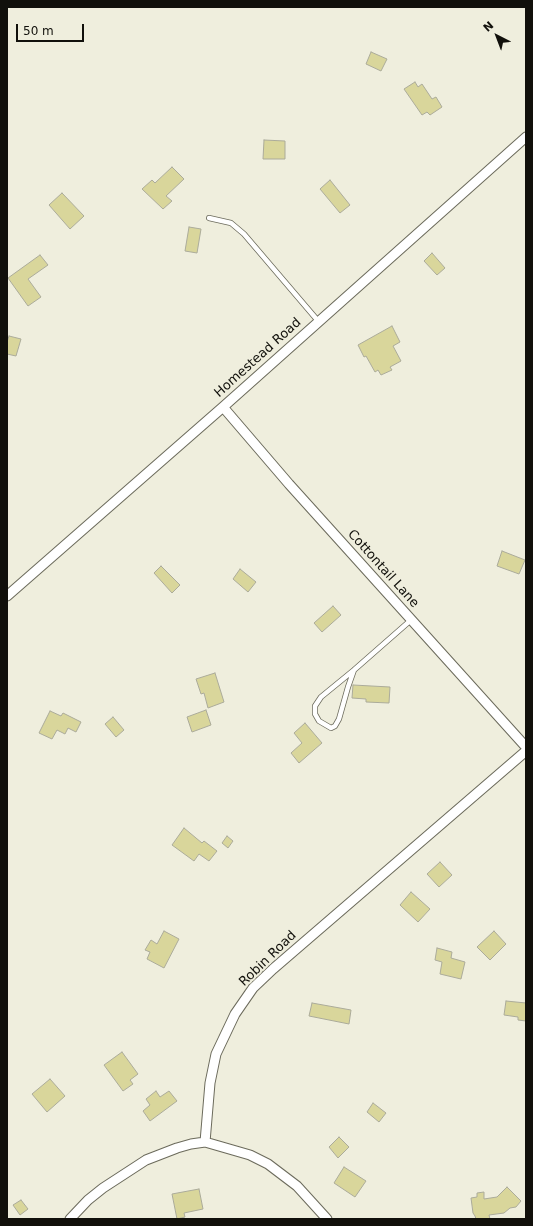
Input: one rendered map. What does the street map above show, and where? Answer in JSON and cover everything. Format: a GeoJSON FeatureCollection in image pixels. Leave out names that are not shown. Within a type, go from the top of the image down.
{"type":"FeatureCollection","features":[{"type":"Feature","properties":{"kind":"street","name":"Homestead Road"},"geometry":{"type":"LineString","coordinates":[[7,596],[223,407],[526,138]]}},
{"type":"Feature","properties":{"kind":"street","name":"Cottontail Lane"},"geometry":{"type":"LineString","coordinates":[[223,407],[289,484],[526,747]]}},
{"type":"Feature","properties":{"kind":"street","name":"Robin Road"},"geometry":{"type":"LineString","coordinates":[[205,1142],[210,1083],[216,1054],[235,1014],[253,988],[273,969],[526,751]]}},
{"type":"Feature","properties":{"kind":"street"},"geometry":{"type":"LineString","coordinates":[[70,1219],[88,1200],[103,1188],[146,1160],[177,1148],[205,1142],[250,1155],[268,1164],[297,1186],[327,1219]]}},
{"type":"Feature","properties":{"kind":"lane"},"geometry":{"type":"LineString","coordinates":[[209,218],[231,223],[244,234],[319,322]]}},
{"type":"Feature","properties":{"kind":"lane"},"geometry":{"type":"LineString","coordinates":[[354,670],[339,719],[335,726],[331,728],[319,721],[315,714],[315,706],[321,697],[411,620]]}},
{"type":"Feature","properties":{"kind":"building"},"geometry":{"type":"Polygon","coordinates":[[[371,52],[387,59],[381,71],[366,64],[371,52]]]}},
{"type":"Feature","properties":{"kind":"building"},"geometry":{"type":"Polygon","coordinates":[[[415,82],[418,87],[422,84],[432,99],[436,97],[442,107],[430,115],[427,112],[422,115],[404,89],[415,82]]]}},
{"type":"Feature","properties":{"kind":"building"},"geometry":{"type":"Polygon","coordinates":[[[264,140],[285,141],[285,159],[263,159],[264,140]]]}},
{"type":"Feature","properties":{"kind":"building"},"geometry":{"type":"Polygon","coordinates":[[[172,167],[184,179],[166,196],[172,201],[163,209],[142,189],[152,180],[155,183],[172,167]]]}},
{"type":"Feature","properties":{"kind":"building"},"geometry":{"type":"Polygon","coordinates":[[[330,180],[350,205],[340,213],[320,189],[330,180]]]}},
{"type":"Feature","properties":{"kind":"building"},"geometry":{"type":"Polygon","coordinates":[[[62,193],[84,216],[70,229],[49,205],[62,193]]]}},
{"type":"Feature","properties":{"kind":"building"},"geometry":{"type":"Polygon","coordinates":[[[189,227],[201,229],[197,253],[185,251],[189,227]]]}},
{"type":"Feature","properties":{"kind":"building"},"geometry":{"type":"Polygon","coordinates":[[[432,253],[445,268],[437,275],[424,261],[432,253]]]}},
{"type":"Feature","properties":{"kind":"building"},"geometry":{"type":"Polygon","coordinates":[[[40,255],[48,265],[28,279],[41,297],[28,306],[8,278],[40,255]]]}},
{"type":"Feature","properties":{"kind":"building"},"geometry":{"type":"Polygon","coordinates":[[[392,326],[400,342],[393,346],[401,361],[390,367],[392,370],[381,375],[378,370],[375,372],[366,356],[364,357],[358,345],[392,326]]]}},
{"type":"Feature","properties":{"kind":"building"},"geometry":{"type":"Polygon","coordinates":[[[9,336],[21,339],[16,356],[7,354],[7,342],[9,336]]]}},
{"type":"Feature","properties":{"kind":"building"},"geometry":{"type":"Polygon","coordinates":[[[502,551],[525,560],[519,574],[497,566],[502,551]]]}},
{"type":"Feature","properties":{"kind":"building"},"geometry":{"type":"Polygon","coordinates":[[[161,566],[180,585],[172,593],[154,573],[161,566]]]}},
{"type":"Feature","properties":{"kind":"building"},"geometry":{"type":"Polygon","coordinates":[[[240,569],[256,582],[248,592],[233,579],[240,569]]]}},
{"type":"Feature","properties":{"kind":"building"},"geometry":{"type":"Polygon","coordinates":[[[333,606],[341,615],[322,632],[314,623],[333,606]]]}},
{"type":"Feature","properties":{"kind":"building"},"geometry":{"type":"Polygon","coordinates":[[[215,673],[224,702],[208,708],[204,693],[201,694],[196,679],[215,673]]]}},
{"type":"Feature","properties":{"kind":"building"},"geometry":{"type":"Polygon","coordinates":[[[353,685],[390,687],[389,703],[366,702],[366,699],[352,698],[353,685]]]}},
{"type":"Feature","properties":{"kind":"building"},"geometry":{"type":"Polygon","coordinates":[[[206,710],[211,725],[192,732],[187,717],[206,710]]]}},
{"type":"Feature","properties":{"kind":"building"},"geometry":{"type":"Polygon","coordinates":[[[50,711],[61,716],[63,713],[81,722],[76,732],[68,728],[65,734],[57,730],[52,739],[39,733],[50,711]]]}},
{"type":"Feature","properties":{"kind":"building"},"geometry":{"type":"Polygon","coordinates":[[[113,717],[124,730],[116,737],[105,724],[113,717]]]}},
{"type":"Feature","properties":{"kind":"building"},"geometry":{"type":"Polygon","coordinates":[[[305,723],[322,743],[299,763],[291,753],[302,743],[294,733],[305,723]]]}},
{"type":"Feature","properties":{"kind":"building"},"geometry":{"type":"Polygon","coordinates":[[[184,828],[202,843],[204,841],[217,851],[209,861],[199,854],[194,861],[172,845],[184,828]]]}},
{"type":"Feature","properties":{"kind":"building"},"geometry":{"type":"Polygon","coordinates":[[[227,836],[233,841],[228,848],[222,843],[227,836]]]}},
{"type":"Feature","properties":{"kind":"building"},"geometry":{"type":"Polygon","coordinates":[[[440,862],[452,875],[439,887],[427,874],[440,862]]]}},
{"type":"Feature","properties":{"kind":"building"},"geometry":{"type":"Polygon","coordinates":[[[411,892],[430,909],[418,922],[400,905],[411,892]]]}},
{"type":"Feature","properties":{"kind":"building"},"geometry":{"type":"Polygon","coordinates":[[[164,931],[179,939],[164,968],[147,959],[150,952],[145,950],[151,940],[157,944],[164,931]]]}},
{"type":"Feature","properties":{"kind":"building"},"geometry":{"type":"Polygon","coordinates":[[[494,931],[506,944],[490,960],[477,947],[494,931]]]}},
{"type":"Feature","properties":{"kind":"building"},"geometry":{"type":"Polygon","coordinates":[[[437,948],[452,952],[451,958],[465,962],[461,979],[440,974],[442,962],[435,960],[437,948]]]}},
{"type":"Feature","properties":{"kind":"building"},"geometry":{"type":"Polygon","coordinates":[[[506,1001],[526,1003],[526,1021],[518,1020],[518,1017],[504,1015],[506,1001]]]}},
{"type":"Feature","properties":{"kind":"building"},"geometry":{"type":"Polygon","coordinates":[[[312,1003],[351,1010],[349,1024],[309,1016],[312,1003]]]}},
{"type":"Feature","properties":{"kind":"building"},"geometry":{"type":"Polygon","coordinates":[[[122,1052],[138,1074],[130,1080],[133,1084],[123,1091],[104,1065],[122,1052]]]}},
{"type":"Feature","properties":{"kind":"building"},"geometry":{"type":"Polygon","coordinates":[[[50,1079],[65,1096],[47,1112],[32,1094],[50,1079]]]}},
{"type":"Feature","properties":{"kind":"building"},"geometry":{"type":"Polygon","coordinates":[[[156,1091],[160,1097],[169,1091],[177,1101],[150,1121],[143,1111],[150,1105],[146,1099],[156,1091]]]}},
{"type":"Feature","properties":{"kind":"building"},"geometry":{"type":"Polygon","coordinates":[[[373,1103],[386,1113],[379,1122],[367,1112],[373,1103]]]}},
{"type":"Feature","properties":{"kind":"building"},"geometry":{"type":"Polygon","coordinates":[[[339,1137],[349,1147],[338,1158],[329,1147],[339,1137]]]}},
{"type":"Feature","properties":{"kind":"building"},"geometry":{"type":"Polygon","coordinates":[[[344,1167],[366,1181],[355,1197],[334,1183],[344,1167]]]}},
{"type":"Feature","properties":{"kind":"building"},"geometry":{"type":"Polygon","coordinates":[[[507,1187],[521,1201],[516,1207],[510,1208],[504,1213],[489,1215],[490,1219],[476,1219],[473,1213],[471,1198],[477,1197],[477,1193],[484,1192],[484,1199],[497,1197],[507,1187]]]}},
{"type":"Feature","properties":{"kind":"building"},"geometry":{"type":"Polygon","coordinates":[[[199,1189],[203,1209],[184,1213],[185,1217],[177,1219],[172,1194],[199,1189]]]}},
{"type":"Feature","properties":{"kind":"building"},"geometry":{"type":"Polygon","coordinates":[[[21,1200],[28,1209],[20,1215],[13,1205],[21,1200]]]}}]}
